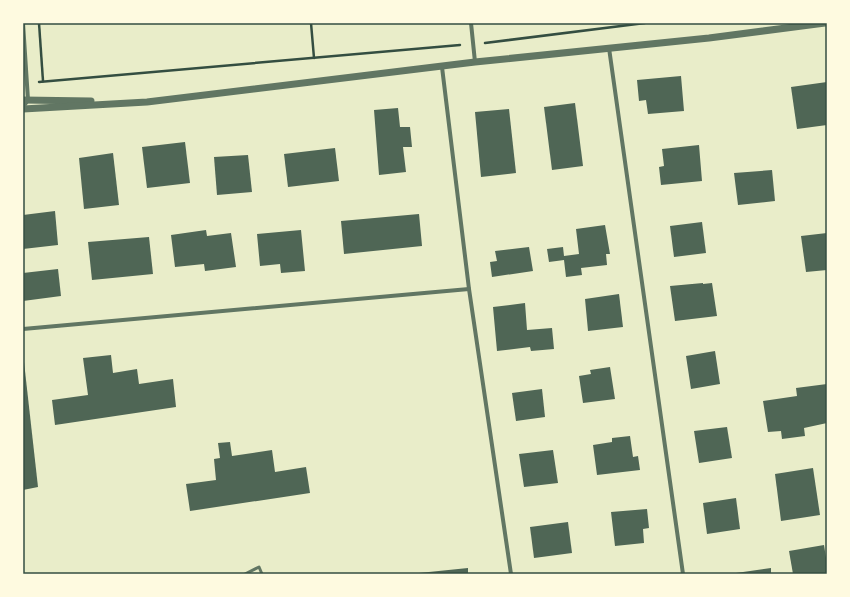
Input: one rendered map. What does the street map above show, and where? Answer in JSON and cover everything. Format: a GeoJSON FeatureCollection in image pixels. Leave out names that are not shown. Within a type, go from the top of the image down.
{"type":"FeatureCollection","features":[{"type":"Feature","properties":{"kind":"street"},"geometry":{"type":"LineString","coordinates":[[23,23],[26,100],[23,108],[147,102],[475,62],[609,47],[709,38],[825,23]]}},
{"type":"Feature","properties":{"kind":"street"},"geometry":{"type":"LineString","coordinates":[[471,23],[475,62]]}},
{"type":"Feature","properties":{"kind":"street"},"geometry":{"type":"LineString","coordinates":[[23,55],[24,46]]}},
{"type":"Feature","properties":{"kind":"street"},"geometry":{"type":"LineString","coordinates":[[609,47],[683,574]]}},
{"type":"Feature","properties":{"kind":"street"},"geometry":{"type":"LineString","coordinates":[[442,67],[469,289],[511,574]]}},
{"type":"Feature","properties":{"kind":"street"},"geometry":{"type":"LineString","coordinates":[[26,100],[147,102]]}},
{"type":"Feature","properties":{"kind":"street"},"geometry":{"type":"LineString","coordinates":[[23,329],[469,289]]}},
{"type":"Feature","properties":{"kind":"lane"},"geometry":{"type":"LineString","coordinates":[[245,574],[259,567],[262,574]]}},
{"type":"Feature","properties":{"kind":"path"},"geometry":{"type":"LineString","coordinates":[[39,23],[43,81],[472,44],[645,23]]}},
{"type":"Feature","properties":{"kind":"path"},"geometry":{"type":"LineString","coordinates":[[311,23],[314,58]]}},
{"type":"Feature","properties":{"kind":"building"},"geometry":{"type":"Polygon","coordinates":[[[681,76],[684,111],[648,114],[646,100],[639,101],[637,80],[681,76]]]}},
{"type":"Feature","properties":{"kind":"building"},"geometry":{"type":"Polygon","coordinates":[[[827,82],[827,125],[797,129],[791,87],[827,82]]]}},
{"type":"Feature","properties":{"kind":"building"},"geometry":{"type":"Polygon","coordinates":[[[575,103],[583,166],[552,170],[544,107],[575,103]]]}},
{"type":"Feature","properties":{"kind":"building"},"geometry":{"type":"Polygon","coordinates":[[[398,108],[400,127],[410,127],[412,147],[403,147],[406,172],[379,175],[374,110],[398,108]]]}},
{"type":"Feature","properties":{"kind":"building"},"geometry":{"type":"Polygon","coordinates":[[[509,109],[516,173],[481,177],[475,112],[509,109]]]}},
{"type":"Feature","properties":{"kind":"building"},"geometry":{"type":"Polygon","coordinates":[[[185,142],[190,183],[147,188],[142,147],[185,142]]]}},
{"type":"Feature","properties":{"kind":"building"},"geometry":{"type":"Polygon","coordinates":[[[699,145],[702,181],[661,185],[659,167],[664,166],[662,149],[699,145]]]}},
{"type":"Feature","properties":{"kind":"building"},"geometry":{"type":"Polygon","coordinates":[[[335,148],[339,181],[288,187],[284,154],[335,148]]]}},
{"type":"Feature","properties":{"kind":"building"},"geometry":{"type":"Polygon","coordinates":[[[113,153],[119,205],[84,209],[79,158],[113,153]]]}},
{"type":"Feature","properties":{"kind":"building"},"geometry":{"type":"Polygon","coordinates":[[[248,155],[252,192],[217,195],[214,157],[248,155]]]}},
{"type":"Feature","properties":{"kind":"building"},"geometry":{"type":"Polygon","coordinates":[[[772,170],[775,201],[738,205],[734,173],[772,170]]]}},
{"type":"Feature","properties":{"kind":"building"},"geometry":{"type":"Polygon","coordinates":[[[55,211],[58,245],[23,249],[23,215],[55,211]]]}},
{"type":"Feature","properties":{"kind":"building"},"geometry":{"type":"Polygon","coordinates":[[[419,214],[422,246],[344,254],[341,221],[419,214]]]}},
{"type":"Feature","properties":{"kind":"building"},"geometry":{"type":"Polygon","coordinates":[[[702,222],[706,253],[674,257],[670,226],[702,222]]]}},
{"type":"Feature","properties":{"kind":"building"},"geometry":{"type":"Polygon","coordinates":[[[605,225],[610,254],[606,254],[607,265],[581,268],[582,275],[566,277],[564,260],[549,262],[547,249],[563,247],[564,256],[579,254],[576,229],[605,225]]]}},
{"type":"Feature","properties":{"kind":"building"},"geometry":{"type":"Polygon","coordinates":[[[206,230],[207,236],[231,233],[236,267],[205,271],[204,264],[175,267],[171,235],[206,230]]]}},
{"type":"Feature","properties":{"kind":"building"},"geometry":{"type":"Polygon","coordinates":[[[301,230],[305,271],[281,273],[280,264],[260,266],[257,234],[301,230]]]}},
{"type":"Feature","properties":{"kind":"building"},"geometry":{"type":"Polygon","coordinates":[[[827,233],[827,270],[806,272],[801,236],[827,233]]]}},
{"type":"Feature","properties":{"kind":"building"},"geometry":{"type":"Polygon","coordinates":[[[149,237],[153,274],[92,280],[88,242],[149,237]]]}},
{"type":"Feature","properties":{"kind":"building"},"geometry":{"type":"Polygon","coordinates":[[[529,247],[533,271],[492,277],[490,262],[497,261],[495,251],[529,247]]]}},
{"type":"Feature","properties":{"kind":"building"},"geometry":{"type":"Polygon","coordinates":[[[58,269],[61,296],[23,301],[23,273],[58,269]]]}},
{"type":"Feature","properties":{"kind":"building"},"geometry":{"type":"Polygon","coordinates":[[[712,283],[717,316],[675,321],[670,286],[712,283]]]}},
{"type":"Feature","properties":{"kind":"building"},"geometry":{"type":"Polygon","coordinates":[[[619,294],[623,327],[588,331],[585,299],[619,294]]]}},
{"type":"Feature","properties":{"kind":"building"},"geometry":{"type":"Polygon","coordinates":[[[525,303],[527,330],[552,328],[554,349],[531,351],[530,347],[497,351],[493,307],[525,303]]]}},
{"type":"Feature","properties":{"kind":"building"},"geometry":{"type":"Polygon","coordinates":[[[715,351],[720,384],[691,389],[686,356],[715,351]]]}},
{"type":"Feature","properties":{"kind":"building"},"geometry":{"type":"Polygon","coordinates":[[[111,355],[113,373],[137,369],[139,384],[173,379],[176,407],[55,425],[52,400],[88,395],[83,358],[111,355]]]}},
{"type":"Feature","properties":{"kind":"building"},"geometry":{"type":"Polygon","coordinates":[[[23,362],[38,487],[23,490],[23,362]]]}},
{"type":"Feature","properties":{"kind":"building"},"geometry":{"type":"Polygon","coordinates":[[[610,367],[615,399],[583,403],[579,376],[591,374],[590,370],[610,367]]]}},
{"type":"Feature","properties":{"kind":"building"},"geometry":{"type":"Polygon","coordinates":[[[827,384],[827,423],[804,428],[805,436],[782,439],[781,431],[768,432],[763,401],[797,396],[796,388],[827,384]]]}},
{"type":"Feature","properties":{"kind":"building"},"geometry":{"type":"Polygon","coordinates":[[[542,389],[545,417],[516,421],[512,393],[542,389]]]}},
{"type":"Feature","properties":{"kind":"building"},"geometry":{"type":"Polygon","coordinates":[[[727,427],[732,458],[699,463],[694,431],[727,427]]]}},
{"type":"Feature","properties":{"kind":"building"},"geometry":{"type":"Polygon","coordinates":[[[630,436],[633,457],[638,456],[640,470],[597,475],[593,445],[612,442],[612,438],[630,436]]]}},
{"type":"Feature","properties":{"kind":"building"},"geometry":{"type":"Polygon","coordinates":[[[230,442],[232,456],[272,450],[275,472],[306,467],[310,493],[190,511],[186,484],[216,480],[214,459],[220,458],[218,443],[230,442]]]}},
{"type":"Feature","properties":{"kind":"building"},"geometry":{"type":"Polygon","coordinates":[[[553,450],[558,483],[524,487],[519,454],[553,450]]]}},
{"type":"Feature","properties":{"kind":"building"},"geometry":{"type":"Polygon","coordinates":[[[813,468],[820,515],[781,521],[775,474],[813,468]]]}},
{"type":"Feature","properties":{"kind":"building"},"geometry":{"type":"Polygon","coordinates":[[[736,498],[740,529],[707,534],[703,503],[736,498]]]}},
{"type":"Feature","properties":{"kind":"building"},"geometry":{"type":"Polygon","coordinates":[[[647,509],[649,528],[643,529],[644,543],[615,546],[611,512],[647,509]]]}},
{"type":"Feature","properties":{"kind":"building"},"geometry":{"type":"Polygon","coordinates":[[[568,522],[572,553],[534,558],[530,527],[568,522]]]}},
{"type":"Feature","properties":{"kind":"building"},"geometry":{"type":"Polygon","coordinates":[[[824,545],[827,574],[793,574],[789,551],[824,545]]]}},
{"type":"Feature","properties":{"kind":"building"},"geometry":{"type":"Polygon","coordinates":[[[468,568],[468,574],[419,574],[419,573],[468,568]]]}},
{"type":"Feature","properties":{"kind":"building"},"geometry":{"type":"Polygon","coordinates":[[[771,568],[771,574],[736,574],[736,573],[771,568]]]}}]}
